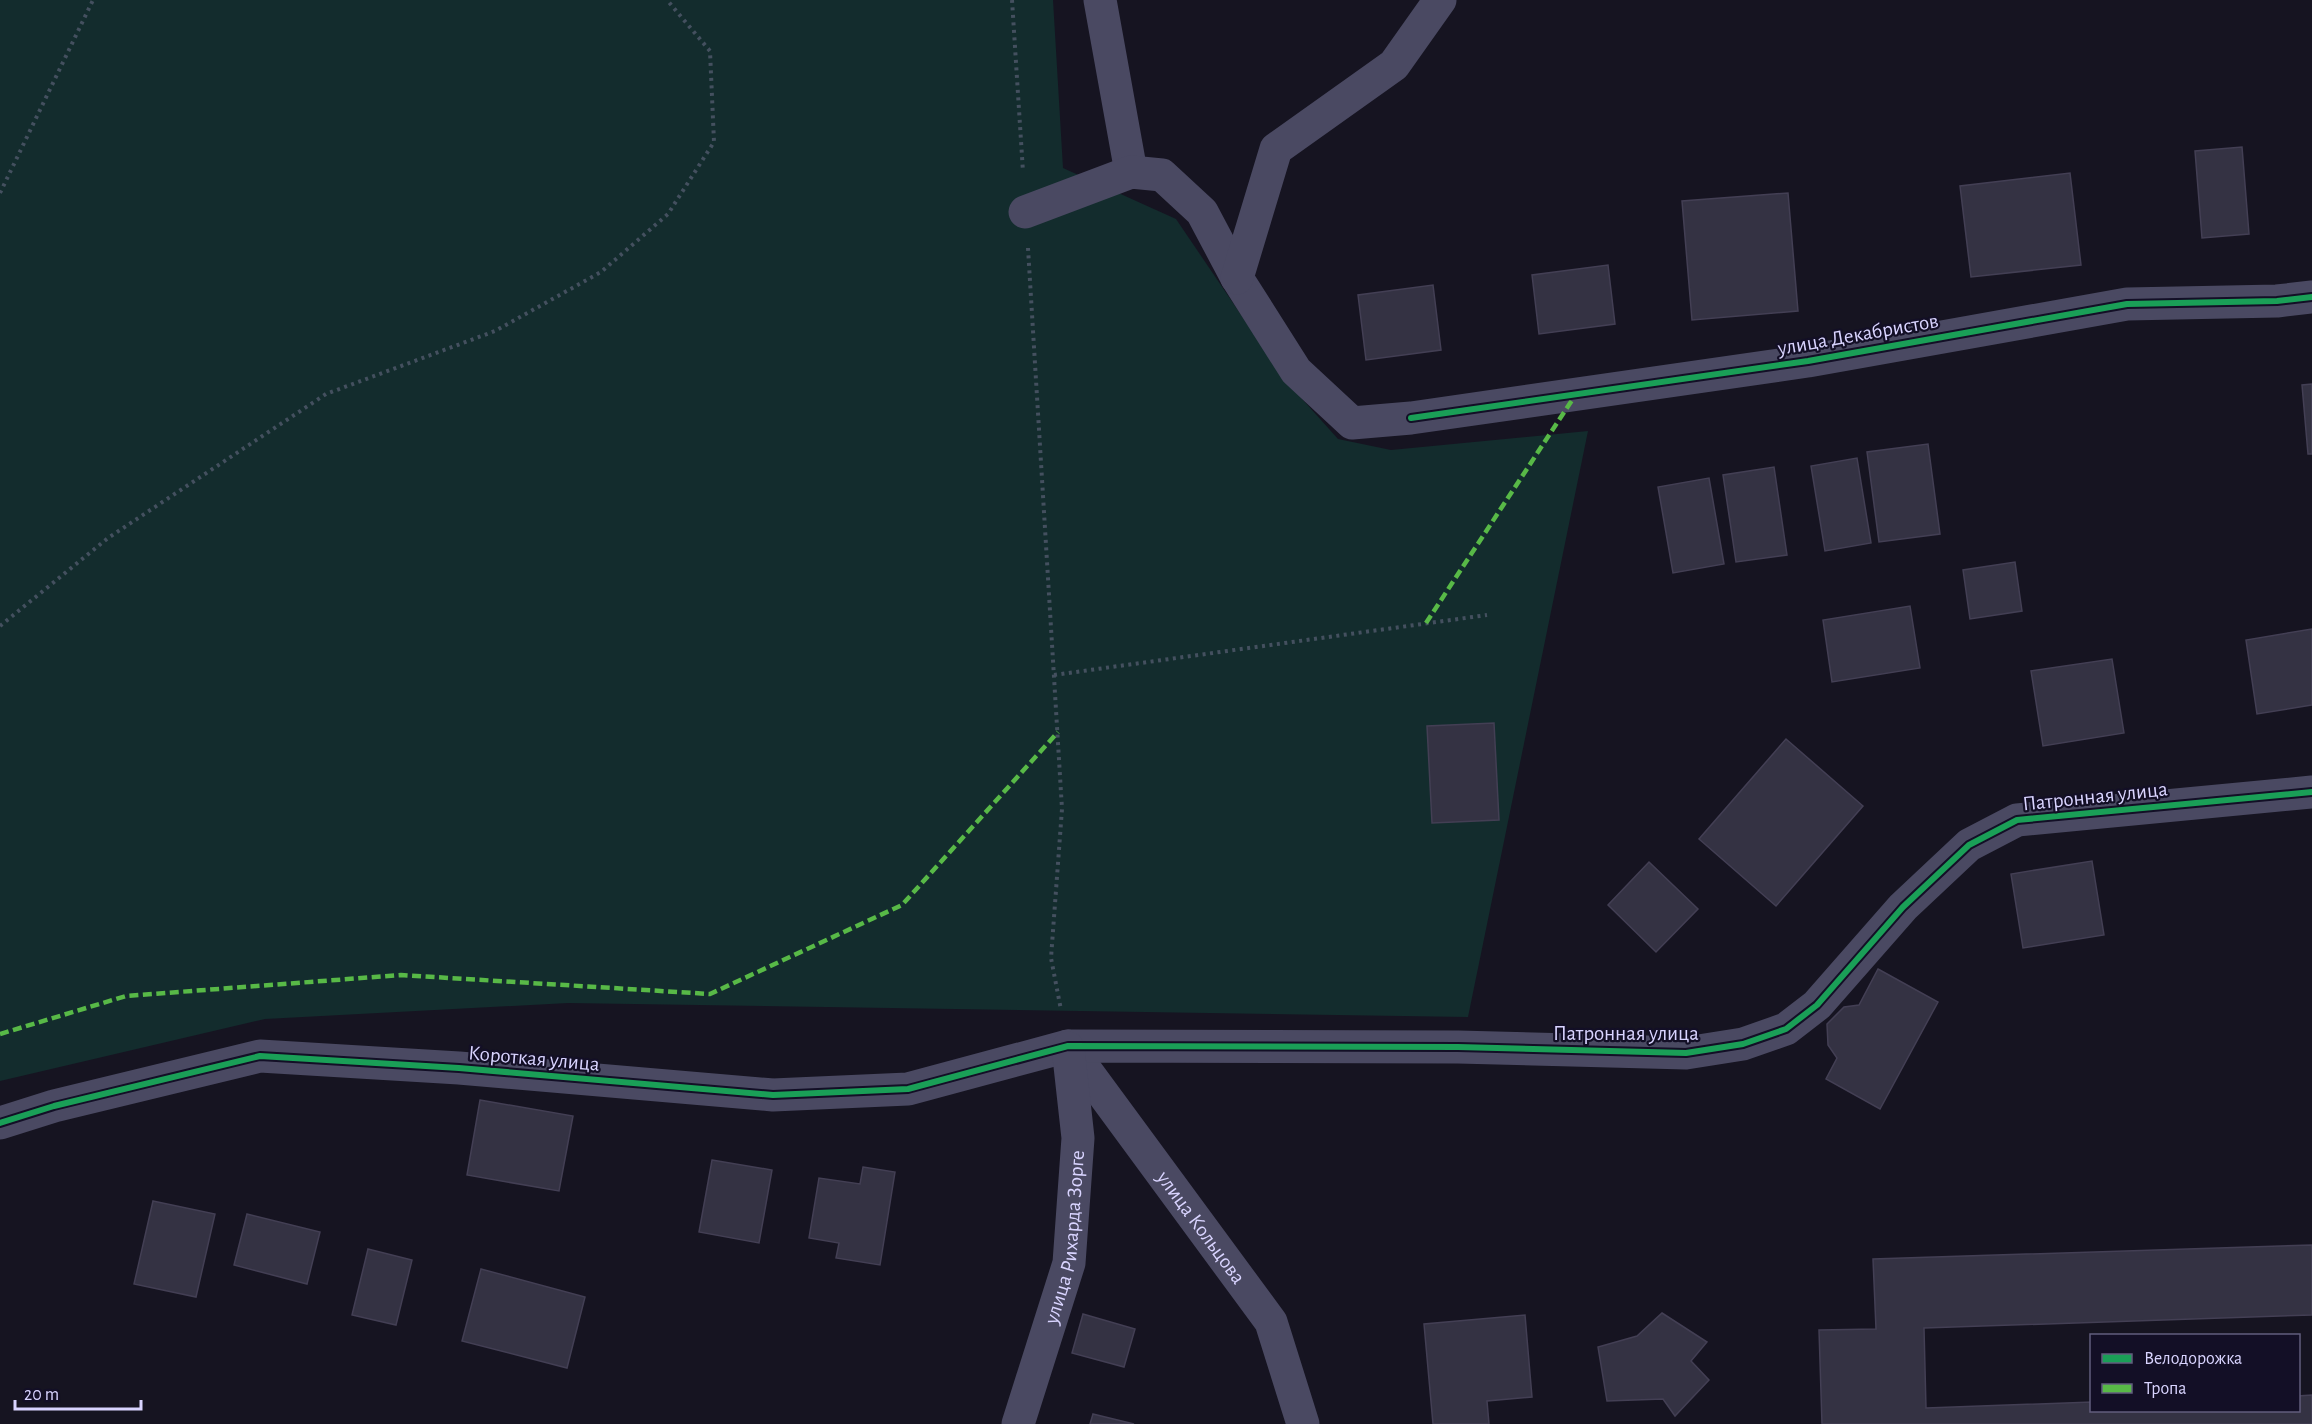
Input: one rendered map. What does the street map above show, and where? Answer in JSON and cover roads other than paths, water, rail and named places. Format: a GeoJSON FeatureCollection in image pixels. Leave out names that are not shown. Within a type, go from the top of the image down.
{"type":"FeatureCollection","features":[{"type":"Feature","properties":{"kind":"street"},"geometry":{"type":"LineString","coordinates":[[1025,212],[1131,172],[1100,0]]}},
{"type":"Feature","properties":{"kind":"street"},"geometry":{"type":"LineString","coordinates":[[1237,278],[1276,149],[1394,65],[1440,0]]}},
{"type":"Feature","properties":{"kind":"street","name":"улица Декабристов"},"geometry":{"type":"LineString","coordinates":[[1131,172],[1162,175],[1202,212],[1237,278],[1296,371],[1352,423],[1411,418],[1808,361],[2127,304],[2277,301],[2312,297]]}},
{"type":"Feature","properties":{"kind":"street","name":"Патронная улица"},"geometry":{"type":"LineString","coordinates":[[1068,1046],[1458,1047],[1686,1053],[1743,1044],[1786,1029],[1817,1005],[1903,907],[1969,845],[2017,820],[2312,792]]}},
{"type":"Feature","properties":{"kind":"street","name":"Короткая улица"},"geometry":{"type":"LineString","coordinates":[[0,1123],[54,1106],[260,1056],[459,1068],[773,1095],[908,1089],[1068,1046]]}},
{"type":"Feature","properties":{"kind":"street","name":"улица Рихарда Зорге"},"geometry":{"type":"LineString","coordinates":[[1018,1424],[1069,1263],[1078,1138],[1068,1046]]}},
{"type":"Feature","properties":{"kind":"street","name":"улица Кольцова"},"geometry":{"type":"LineString","coordinates":[[1068,1046],[1271,1322],[1303,1424]]}}]}
